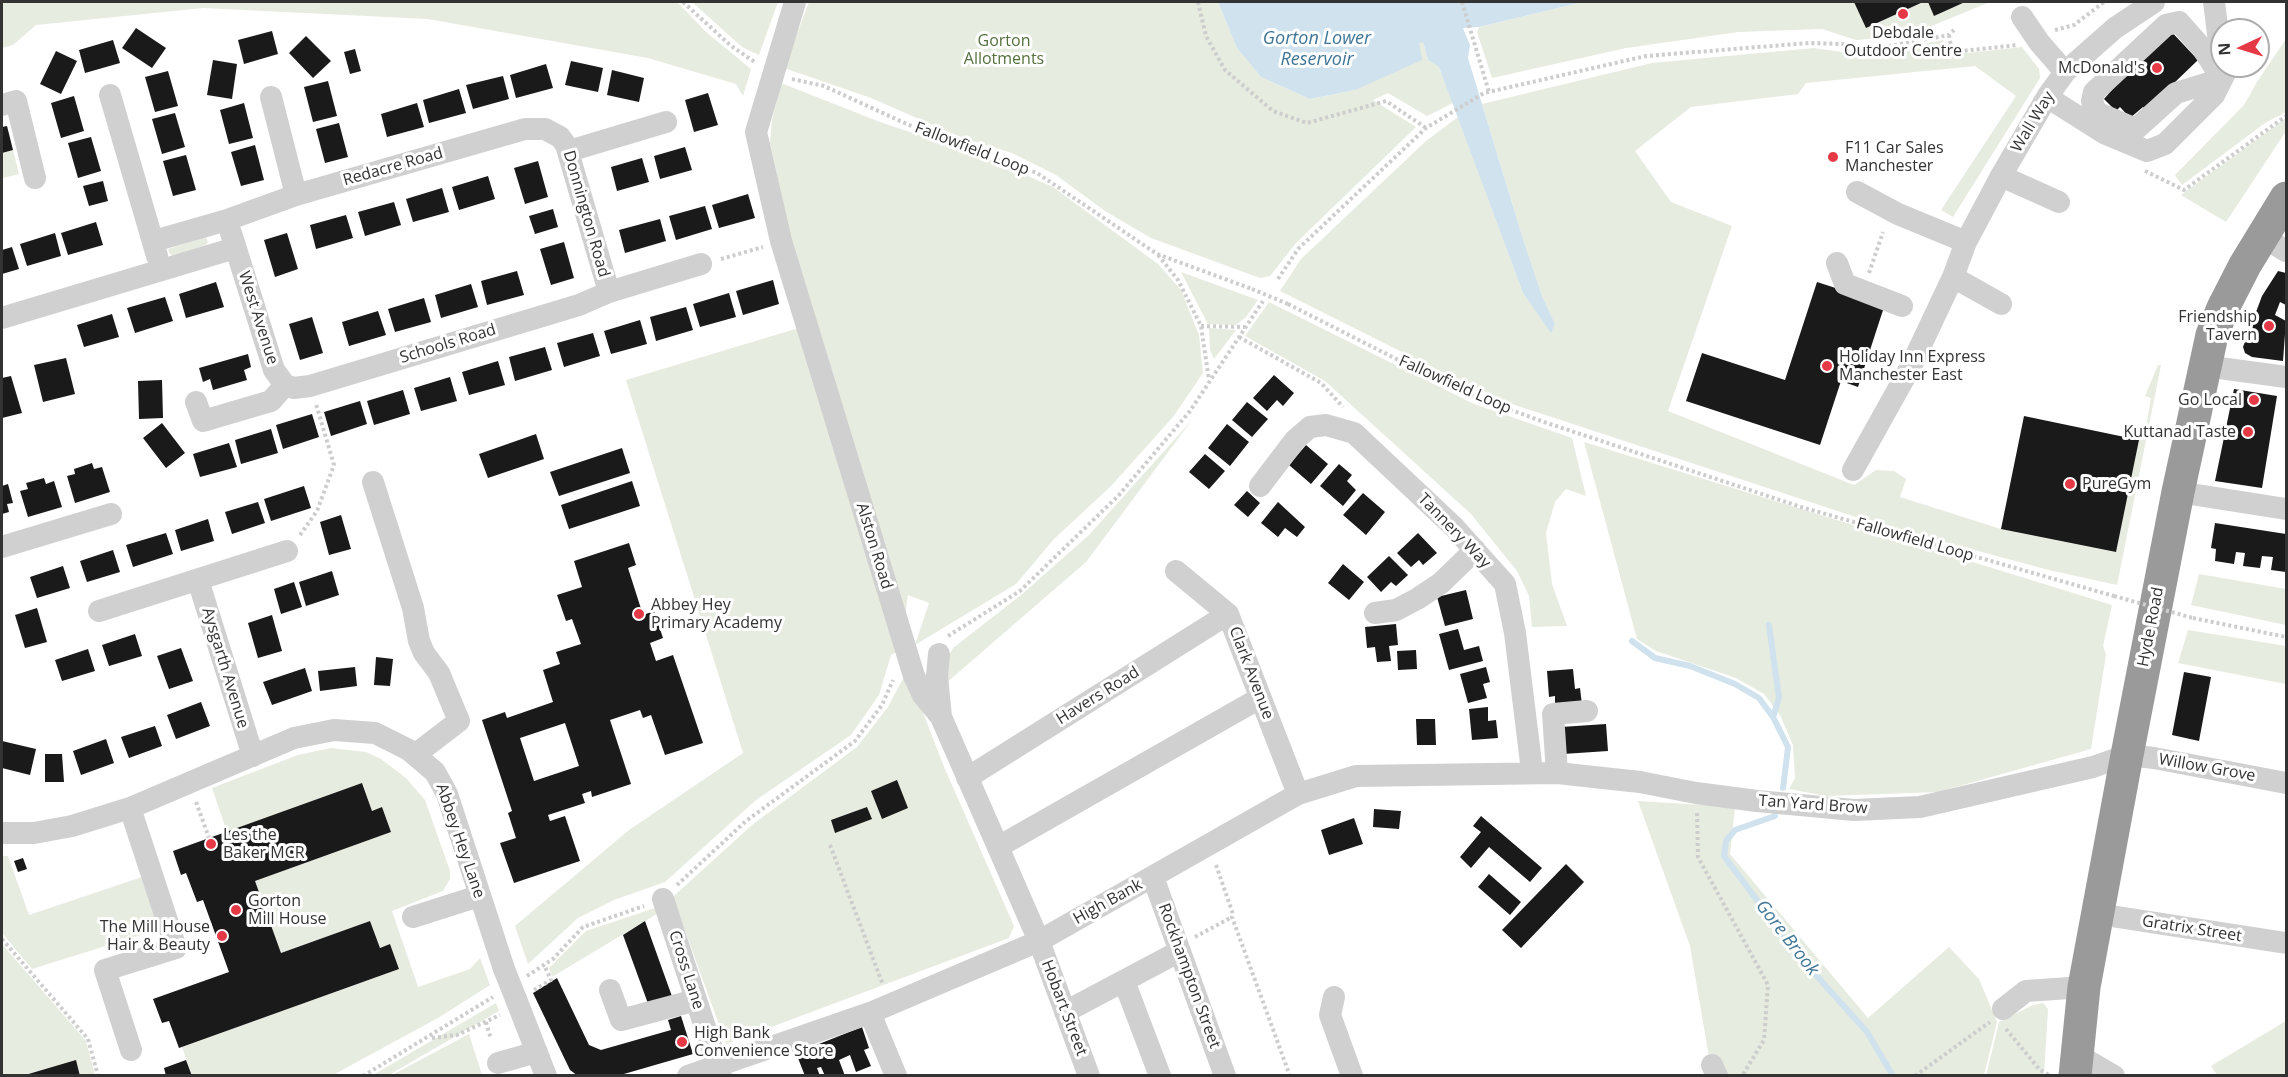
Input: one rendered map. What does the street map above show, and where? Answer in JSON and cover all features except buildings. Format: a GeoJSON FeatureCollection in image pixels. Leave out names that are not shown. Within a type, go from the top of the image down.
{"type":"FeatureCollection","features":[{"type":"Feature","properties":{"kind":"highway","name":"Hyde Road"},"geometry":{"type":"LineString","coordinates":[[2067,1068],[2085,987],[2178,492],[2205,366],[2223,308],[2275,244],[2286,198]]}},
{"type":"Feature","properties":{"kind":"street","name":"Wall Way"},"geometry":{"type":"LineString","coordinates":[[1853,470],[1911,366],[1953,277],[1965,242],[2047,97],[2065,72],[2115,28],[2154,2]]}},
{"type":"Feature","properties":{"kind":"street"},"geometry":{"type":"LineString","coordinates":[[2214,2],[2217,18]]}},
{"type":"Feature","properties":{"kind":"street"},"geometry":{"type":"LineString","coordinates":[[772,74],[793,7]]}},
{"type":"Feature","properties":{"kind":"street"},"geometry":{"type":"LineString","coordinates":[[2022,17],[2039,42],[2065,72]]}},
{"type":"Feature","properties":{"kind":"street"},"geometry":{"type":"LineString","coordinates":[[2183,23],[2225,73],[2176,93],[2136,129],[2096,112],[2092,101],[2094,92],[2166,25],[2183,23]]}},
{"type":"Feature","properties":{"kind":"street","name":"Alston Road"},"geometry":{"type":"LineString","coordinates":[[772,74],[756,132],[781,241],[915,676],[923,695],[941,717],[1039,941]]}},
{"type":"Feature","properties":{"kind":"street"},"geometry":{"type":"LineString","coordinates":[[2047,97],[2104,133],[2147,151],[2165,144],[2214,95],[2222,78]]}},
{"type":"Feature","properties":{"kind":"street"},"geometry":{"type":"LineString","coordinates":[[110,95],[161,269]]}},
{"type":"Feature","properties":{"kind":"street"},"geometry":{"type":"LineString","coordinates":[[271,97],[296,195]]}},
{"type":"Feature","properties":{"kind":"street"},"geometry":{"type":"LineString","coordinates":[[9,103],[34,178]]}},
{"type":"Feature","properties":{"kind":"street"},"geometry":{"type":"LineString","coordinates":[[564,144],[666,122]]}},
{"type":"Feature","properties":{"kind":"street","name":"Redacre Road"},"geometry":{"type":"LineString","coordinates":[[153,241],[226,220],[296,195],[525,129],[545,129],[564,144]]}},
{"type":"Feature","properties":{"kind":"street","name":"Donnington Road"},"geometry":{"type":"LineString","coordinates":[[564,144],[609,292]]}},
{"type":"Feature","properties":{"kind":"street"},"geometry":{"type":"LineString","coordinates":[[2001,176],[2059,202]]}},
{"type":"Feature","properties":{"kind":"street"},"geometry":{"type":"LineString","coordinates":[[1857,192],[1898,214],[1965,242]]}},
{"type":"Feature","properties":{"kind":"street"},"geometry":{"type":"LineString","coordinates":[[2,318],[235,248],[226,220]]}},
{"type":"Feature","properties":{"kind":"street","name":"West Avenue"},"geometry":{"type":"LineString","coordinates":[[235,248],[274,370],[285,385]]}},
{"type":"Feature","properties":{"kind":"street"},"geometry":{"type":"LineString","coordinates":[[1837,263],[1845,284],[1902,306]]}},
{"type":"Feature","properties":{"kind":"street","name":"Schools Road"},"geometry":{"type":"LineString","coordinates":[[285,385],[294,388],[310,386],[579,305],[609,292],[702,264]]}},
{"type":"Feature","properties":{"kind":"street"},"geometry":{"type":"LineString","coordinates":[[1953,277],[2001,304]]}},
{"type":"Feature","properties":{"kind":"street"},"geometry":{"type":"LineString","coordinates":[[2205,366],[2286,377]]}},
{"type":"Feature","properties":{"kind":"street"},"geometry":{"type":"LineString","coordinates":[[196,402],[203,422],[271,401],[285,385]]}},
{"type":"Feature","properties":{"kind":"street","name":"Tannery Way"},"geometry":{"type":"LineString","coordinates":[[1260,486],[1295,440],[1310,427],[1326,425],[1353,433],[1475,550],[1505,584],[1515,633],[1532,771]]}},
{"type":"Feature","properties":{"kind":"street"},"geometry":{"type":"LineString","coordinates":[[373,482],[413,608],[419,641],[424,653],[439,673],[459,721],[416,754]]}},
{"type":"Feature","properties":{"kind":"street"},"geometry":{"type":"LineString","coordinates":[[2178,492],[2286,509]]}},
{"type":"Feature","properties":{"kind":"street"},"geometry":{"type":"LineString","coordinates":[[2,547],[111,514]]}},
{"type":"Feature","properties":{"kind":"street"},"geometry":{"type":"LineString","coordinates":[[1375,614],[1396,610],[1417,599],[1441,582],[1475,550]]}},
{"type":"Feature","properties":{"kind":"street"},"geometry":{"type":"LineString","coordinates":[[99,611],[287,551]]}},
{"type":"Feature","properties":{"kind":"street","name":"Clark Avenue"},"geometry":{"type":"LineString","coordinates":[[1176,571],[1228,614],[1298,794]]}},
{"type":"Feature","properties":{"kind":"street","name":"Aysgarth Avenue"},"geometry":{"type":"LineString","coordinates":[[198,580],[253,756]]}},
{"type":"Feature","properties":{"kind":"street","name":"Havers Road"},"geometry":{"type":"LineString","coordinates":[[968,778],[1228,614]]}},
{"type":"Feature","properties":{"kind":"street"},"geometry":{"type":"LineString","coordinates":[[939,654],[937,676],[941,717]]}},
{"type":"Feature","properties":{"kind":"street"},"geometry":{"type":"LineString","coordinates":[[998,847],[1260,698]]}},
{"type":"Feature","properties":{"kind":"street"},"geometry":{"type":"LineString","coordinates":[[1557,773],[1552,714],[1587,711]]}},
{"type":"Feature","properties":{"kind":"street","name":"Abbey Hey Lane"},"geometry":{"type":"LineString","coordinates":[[2,833],[34,833],[72,826],[130,808],[294,738],[334,730],[375,734],[393,740],[416,754],[435,772],[447,795],[504,969],[546,1076]]}},
{"type":"Feature","properties":{"kind":"street","name":"Willow Grove"},"geometry":{"type":"LineString","coordinates":[[2127,755],[2286,783]]}},
{"type":"Feature","properties":{"kind":"street","name":"Tan Yard Brow"},"geometry":{"type":"LineString","coordinates":[[1532,771],[1640,782],[1696,793],[1757,801],[1854,810],[1920,807],[2093,767],[2127,755]]}},
{"type":"Feature","properties":{"kind":"street","name":"High Bank"},"geometry":{"type":"LineString","coordinates":[[688,1076],[719,1071],[881,1009],[1039,941],[1298,794],[1317,786],[1356,776],[1532,771]]}},
{"type":"Feature","properties":{"kind":"street"},"geometry":{"type":"LineString","coordinates":[[130,808],[176,948],[105,970],[131,1050]]}},
{"type":"Feature","properties":{"kind":"street","name":"Rockhampton Street"},"geometry":{"type":"LineString","coordinates":[[1153,877],[1225,1076]]}},
{"type":"Feature","properties":{"kind":"street"},"geometry":{"type":"LineString","coordinates":[[413,917],[479,896]]}},
{"type":"Feature","properties":{"kind":"street","name":"Cross Lane"},"geometry":{"type":"LineString","coordinates":[[663,899],[719,1071]]}},
{"type":"Feature","properties":{"kind":"street","name":"Gratrix Street"},"geometry":{"type":"LineString","coordinates":[[2098,914],[2286,943]]}},
{"type":"Feature","properties":{"kind":"street","name":"Hobart Street"},"geometry":{"type":"LineString","coordinates":[[1039,941],[1089,1076]]}},
{"type":"Feature","properties":{"kind":"street"},"geometry":{"type":"LineString","coordinates":[[1065,1012],[1180,951]]}},
{"type":"Feature","properties":{"kind":"street"},"geometry":{"type":"LineString","coordinates":[[1124,981],[1160,1076]]}},
{"type":"Feature","properties":{"kind":"street"},"geometry":{"type":"LineString","coordinates":[[2000,1019],[2026,991],[2085,987]]}},
{"type":"Feature","properties":{"kind":"street"},"geometry":{"type":"LineString","coordinates":[[610,990],[621,1020],[696,1000]]}},
{"type":"Feature","properties":{"kind":"street"},"geometry":{"type":"LineString","coordinates":[[1334,996],[1330,1015],[1352,1076]]}},
{"type":"Feature","properties":{"kind":"street"},"geometry":{"type":"LineString","coordinates":[[881,1009],[896,1076]]}},
{"type":"Feature","properties":{"kind":"street"},"geometry":{"type":"LineString","coordinates":[[498,1063],[537,1052]]}},
{"type":"Feature","properties":{"kind":"street"},"geometry":{"type":"LineString","coordinates":[[2067,1068],[2114,1076]]}},
{"type":"Feature","properties":{"kind":"path","name":"Fallowfield Loop"},"geometry":{"type":"LineString","coordinates":[[683,2],[730,45],[772,74],[824,86],[909,125],[1037,173],[1158,254],[1288,304],[1426,374],[1544,422],[1801,507],[2193,618],[2286,637]]}},
{"type":"Feature","properties":{"kind":"path"},"geometry":{"type":"LineString","coordinates":[[1198,2],[1206,36],[1225,70],[1273,111],[1307,123],[1386,101],[1426,128]]}},
{"type":"Feature","properties":{"kind":"path"},"geometry":{"type":"LineString","coordinates":[[1462,2],[1487,93]]}},
{"type":"Feature","properties":{"kind":"path"},"geometry":{"type":"LineString","coordinates":[[1949,35],[1952,52],[2039,42],[2049,39],[2046,32],[2074,26],[2104,2]]}},
{"type":"Feature","properties":{"kind":"path"},"geometry":{"type":"LineString","coordinates":[[1278,279],[1298,249],[1426,128],[1487,93],[1646,56],[1809,43],[1842,44],[1868,50],[1949,35],[1954,30]]}},
{"type":"Feature","properties":{"kind":"path"},"geometry":{"type":"LineString","coordinates":[[1863,290],[1883,231]]}},
{"type":"Feature","properties":{"kind":"path"},"geometry":{"type":"LineString","coordinates":[[702,264],[781,241]]}},
{"type":"Feature","properties":{"kind":"path"},"geometry":{"type":"LineString","coordinates":[[1158,254],[1178,280],[1201,326],[1209,380]]}},
{"type":"Feature","properties":{"kind":"path"},"geometry":{"type":"LineString","coordinates":[[939,654],[946,637],[1020,591],[1119,495],[1190,411],[1263,302]]}},
{"type":"Feature","properties":{"kind":"path"},"geometry":{"type":"LineString","coordinates":[[1201,326],[1246,327]]}},
{"type":"Feature","properties":{"kind":"path"},"geometry":{"type":"LineString","coordinates":[[287,551],[317,511],[334,465],[310,386]]}},
{"type":"Feature","properties":{"kind":"path"},"geometry":{"type":"LineString","coordinates":[[663,899],[746,821],[855,741],[882,705],[894,677]]}},
{"type":"Feature","properties":{"kind":"path"},"geometry":{"type":"LineString","coordinates":[[193,793],[209,838]]}},
{"type":"Feature","properties":{"kind":"path"},"geometry":{"type":"LineString","coordinates":[[1696,793],[1698,857],[1768,985],[1764,1040],[1742,1076]]}},
{"type":"Feature","properties":{"kind":"path"},"geometry":{"type":"LineString","coordinates":[[830,845],[881,1009]]}},
{"type":"Feature","properties":{"kind":"path"},"geometry":{"type":"LineString","coordinates":[[1209,845],[1233,914],[1232,917],[1290,1076]]}},
{"type":"Feature","properties":{"kind":"path"},"geometry":{"type":"LineString","coordinates":[[1180,951],[1188,941],[1232,917]]}},
{"type":"Feature","properties":{"kind":"path"},"geometry":{"type":"LineString","coordinates":[[2,939],[88,1040],[98,1076]]}},
{"type":"Feature","properties":{"kind":"path"},"geometry":{"type":"LineString","coordinates":[[428,1038],[457,1035],[486,1022],[551,980],[544,965]]}},
{"type":"Feature","properties":{"kind":"path"},"geometry":{"type":"LineString","coordinates":[[1915,1076],[1957,1043],[2000,1019],[2010,1036],[2040,1070],[2067,1068]]}},
{"type":"Feature","properties":{"kind":"path"},"geometry":{"type":"LineString","coordinates":[[486,1022],[491,1039]]}},
{"type":"Feature","properties":{"kind":"green space"},"geometry":{"type":"Polygon","coordinates":[[[2,2],[677,2],[706,32],[751,69],[743,96],[736,84],[648,58],[428,19],[203,8],[36,25],[13,45],[2,48],[2,2]]]}},
{"type":"Feature","properties":{"kind":"green space"},"geometry":{"type":"Polygon","coordinates":[[[692,2],[778,2],[759,55],[742,47],[692,2]]]}},
{"type":"Feature","properties":{"kind":"green space","name":"Gorton Allotments"},"geometry":{"type":"Polygon","coordinates":[[[809,2],[1218,2],[1237,48],[1261,77],[1310,99],[1355,90],[1419,42],[1423,42],[1428,60],[1439,67],[1453,103],[1427,116],[1388,93],[1373,100],[1416,127],[1296,243],[1270,276],[1260,278],[1151,238],[1105,211],[1056,175],[1012,153],[963,138],[871,98],[784,68],[809,2]]]}},
{"type":"Feature","properties":{"kind":"green space"},"geometry":{"type":"Polygon","coordinates":[[[1583,2],[1990,2],[1929,27],[1869,39],[1856,40],[1822,29],[1738,32],[1626,48],[1492,78],[1477,32],[1479,27],[1583,2]]]}},
{"type":"Feature","properties":{"kind":"green space"},"geometry":{"type":"Polygon","coordinates":[[[2286,39],[2286,112],[2265,123],[2182,185],[2175,175],[2244,105],[2260,78],[2270,78],[2270,63],[2286,39]]]}},
{"type":"Feature","properties":{"kind":"green space"},"geometry":{"type":"Polygon","coordinates":[[[1943,40],[1949,55],[2022,47],[2039,69],[2040,78],[1953,217],[1941,210],[2016,96],[1975,66],[1806,83],[1798,94],[1691,107],[1635,151],[1671,202],[1732,226],[1668,411],[1854,485],[1876,470],[1894,471],[1906,479],[1900,497],[2001,529],[2115,552],[2139,440],[2145,433],[2151,398],[2145,396],[2158,365],[2161,365],[2117,585],[2049,570],[1877,524],[1515,405],[1454,378],[1280,291],[1301,259],[1426,141],[1458,117],[1523,293],[1551,332],[1555,324],[1542,296],[1522,236],[1482,104],[1652,63],[1814,48],[1869,56],[1943,40]]]}},
{"type":"Feature","properties":{"kind":"green space"},"geometry":{"type":"Polygon","coordinates":[[[781,83],[880,122],[987,158],[1053,187],[1158,264],[1181,290],[1199,335],[1203,373],[1173,417],[1111,486],[1054,539],[1016,584],[915,645],[929,603],[908,595],[904,623],[800,280],[770,143],[772,120],[781,83]]]}},
{"type":"Feature","properties":{"kind":"green space"},"geometry":{"type":"Polygon","coordinates":[[[2286,118],[2286,131],[2226,222],[2181,195],[2286,118]]]}},
{"type":"Feature","properties":{"kind":"green space"},"geometry":{"type":"Polygon","coordinates":[[[13,150],[19,174],[3,178],[2,153],[13,150]]]}},
{"type":"Feature","properties":{"kind":"green space"},"geometry":{"type":"Polygon","coordinates":[[[206,237],[208,242],[206,245],[174,256],[168,249],[206,237]]]}},
{"type":"Feature","properties":{"kind":"green space"},"geometry":{"type":"Polygon","coordinates":[[[1181,272],[1258,300],[1246,317],[1236,325],[1208,324],[1181,272]]]}},
{"type":"Feature","properties":{"kind":"green space"},"geometry":{"type":"Polygon","coordinates":[[[1269,302],[1474,404],[1572,438],[1586,496],[1566,489],[1555,502],[1546,533],[1552,584],[1567,626],[1532,627],[1529,596],[1517,571],[1471,514],[1325,381],[1245,336],[1269,302]]]}},
{"type":"Feature","properties":{"kind":"green space"},"geometry":{"type":"Polygon","coordinates":[[[802,327],[896,652],[891,655],[879,695],[851,735],[756,800],[665,882],[614,900],[578,918],[528,964],[515,926],[629,830],[743,753],[626,380],[802,327]]]}},
{"type":"Feature","properties":{"kind":"green space"},"geometry":{"type":"Polygon","coordinates":[[[1209,328],[1236,330],[1214,359],[1210,350],[1209,328]]]}},
{"type":"Feature","properties":{"kind":"green space"},"geometry":{"type":"Polygon","coordinates":[[[1192,420],[1086,562],[945,684],[946,661],[953,648],[1021,595],[1089,535],[1192,420]]]}},
{"type":"Feature","properties":{"kind":"green space"},"geometry":{"type":"Polygon","coordinates":[[[1584,442],[2112,605],[2103,646],[2106,655],[2091,749],[1938,792],[1827,796],[1789,789],[1795,778],[1793,745],[1780,715],[1764,694],[1736,678],[1656,651],[1637,639],[1584,442]]]}},
{"type":"Feature","properties":{"kind":"green space"},"geometry":{"type":"Polygon","coordinates":[[[2199,574],[2286,589],[2286,625],[2191,605],[2199,574]]]}},
{"type":"Feature","properties":{"kind":"green space"},"geometry":{"type":"Polygon","coordinates":[[[2188,630],[2286,646],[2286,684],[2178,663],[2188,630]]]}},
{"type":"Feature","properties":{"kind":"green space"},"geometry":{"type":"Polygon","coordinates":[[[907,671],[944,767],[1014,926],[1009,938],[726,1044],[675,903],[552,977],[549,968],[586,931],[664,905],[752,825],[857,747],[888,707],[907,671]]]}},
{"type":"Feature","properties":{"kind":"green space"},"geometry":{"type":"Polygon","coordinates":[[[331,748],[366,752],[381,759],[406,778],[425,800],[450,871],[450,879],[443,891],[392,911],[418,987],[470,969],[480,958],[490,985],[438,1018],[333,1075],[192,1075],[182,1047],[399,969],[390,944],[380,948],[370,921],[281,953],[255,881],[391,832],[382,807],[372,811],[363,784],[227,832],[212,788],[298,755],[331,748]]]}},
{"type":"Feature","properties":{"kind":"green space"},"geometry":{"type":"Polygon","coordinates":[[[1638,801],[1735,807],[1730,854],[1868,1018],[1949,947],[1979,979],[1997,1022],[1984,1075],[1720,1075],[1709,1057],[1690,946],[1638,801]]]}},
{"type":"Feature","properties":{"kind":"green space"},"geometry":{"type":"Polygon","coordinates":[[[2,856],[8,856],[29,915],[142,877],[160,929],[32,969],[2,933],[2,856]]]}},
{"type":"Feature","properties":{"kind":"green space"},"geometry":{"type":"Polygon","coordinates":[[[2,944],[86,1041],[95,1075],[80,1075],[76,1061],[23,1075],[2,1075],[2,944]]]}},
{"type":"Feature","properties":{"kind":"green space"},"geometry":{"type":"Polygon","coordinates":[[[496,1003],[499,1011],[389,1075],[373,1075],[496,1003]]]}},
{"type":"Feature","properties":{"kind":"green space"},"geometry":{"type":"Polygon","coordinates":[[[2043,1003],[2048,1009],[2044,1075],[1986,1076],[1999,1022],[2033,1005],[2043,1003]]]}},
{"type":"Feature","properties":{"kind":"green space"},"geometry":{"type":"Polygon","coordinates":[[[2286,1021],[2286,1075],[2217,1075],[2211,1066],[2286,1021]]]}},
{"type":"Feature","properties":{"kind":"green space"},"geometry":{"type":"Polygon","coordinates":[[[469,1034],[482,1075],[392,1075],[469,1034]]]}},
{"type":"Feature","properties":{"kind":"water","name":"Gorton Lower Reservoir"},"geometry":{"type":"Polygon","coordinates":[[[1218,2],[1583,2],[1479,27],[1463,28],[1470,45],[1468,58],[1522,236],[1542,296],[1555,324],[1551,333],[1523,293],[1439,67],[1428,60],[1423,42],[1419,43],[1422,60],[1355,90],[1310,99],[1261,77],[1237,48],[1218,2]]]}},
{"type":"Feature","properties":{"kind":"waterway","name":"Gore Brook"},"geometry":{"type":"LineString","coordinates":[[1769,625],[1779,698],[1773,717]]}},
{"type":"Feature","properties":{"kind":"waterway"},"geometry":{"type":"LineString","coordinates":[[1632,641],[1655,658],[1690,666],[1735,684],[1759,698],[1773,717],[1788,747],[1783,788]]}},
{"type":"Feature","properties":{"kind":"waterway","name":"Gore Brook"},"geometry":{"type":"LineString","coordinates":[[1775,816],[1735,830],[1726,841],[1724,856],[1798,955],[1867,1032],[1893,1076]]}},
{"type":"Feature","properties":{"kind":"place","name":"Debdale Outdoor Centre"},"geometry":{"type":"Point","coordinates":[1903,14]}},
{"type":"Feature","properties":{"kind":"place","name":"McDonald's"},"geometry":{"type":"Point","coordinates":[2157,68]}},
{"type":"Feature","properties":{"kind":"place","name":"F11 Car Sales Manchester"},"geometry":{"type":"Point","coordinates":[1833,157]}},
{"type":"Feature","properties":{"kind":"place","name":"Friendship Tavern"},"geometry":{"type":"Point","coordinates":[2269,326]}},
{"type":"Feature","properties":{"kind":"place","name":"Holiday Inn Express Manchester East"},"geometry":{"type":"Point","coordinates":[1827,366]}},
{"type":"Feature","properties":{"kind":"place","name":"Go Local"},"geometry":{"type":"Point","coordinates":[2254,400]}},
{"type":"Feature","properties":{"kind":"place","name":"Kuttanad Taste"},"geometry":{"type":"Point","coordinates":[2248,432]}},
{"type":"Feature","properties":{"kind":"place","name":"PureGym"},"geometry":{"type":"Point","coordinates":[2070,484]}},
{"type":"Feature","properties":{"kind":"place","name":"Abbey Hey Primary Academy"},"geometry":{"type":"Point","coordinates":[639,614]}},
{"type":"Feature","properties":{"kind":"place","name":"Les the Baker MCR"},"geometry":{"type":"Point","coordinates":[211,844]}},
{"type":"Feature","properties":{"kind":"place","name":"Gorton Mill House"},"geometry":{"type":"Point","coordinates":[236,910]}},
{"type":"Feature","properties":{"kind":"place","name":"The Mill House Hair & Beauty"},"geometry":{"type":"Point","coordinates":[222,936]}},
{"type":"Feature","properties":{"kind":"place","name":"High Bank Convenience Store"},"geometry":{"type":"Point","coordinates":[682,1042]}}]}
